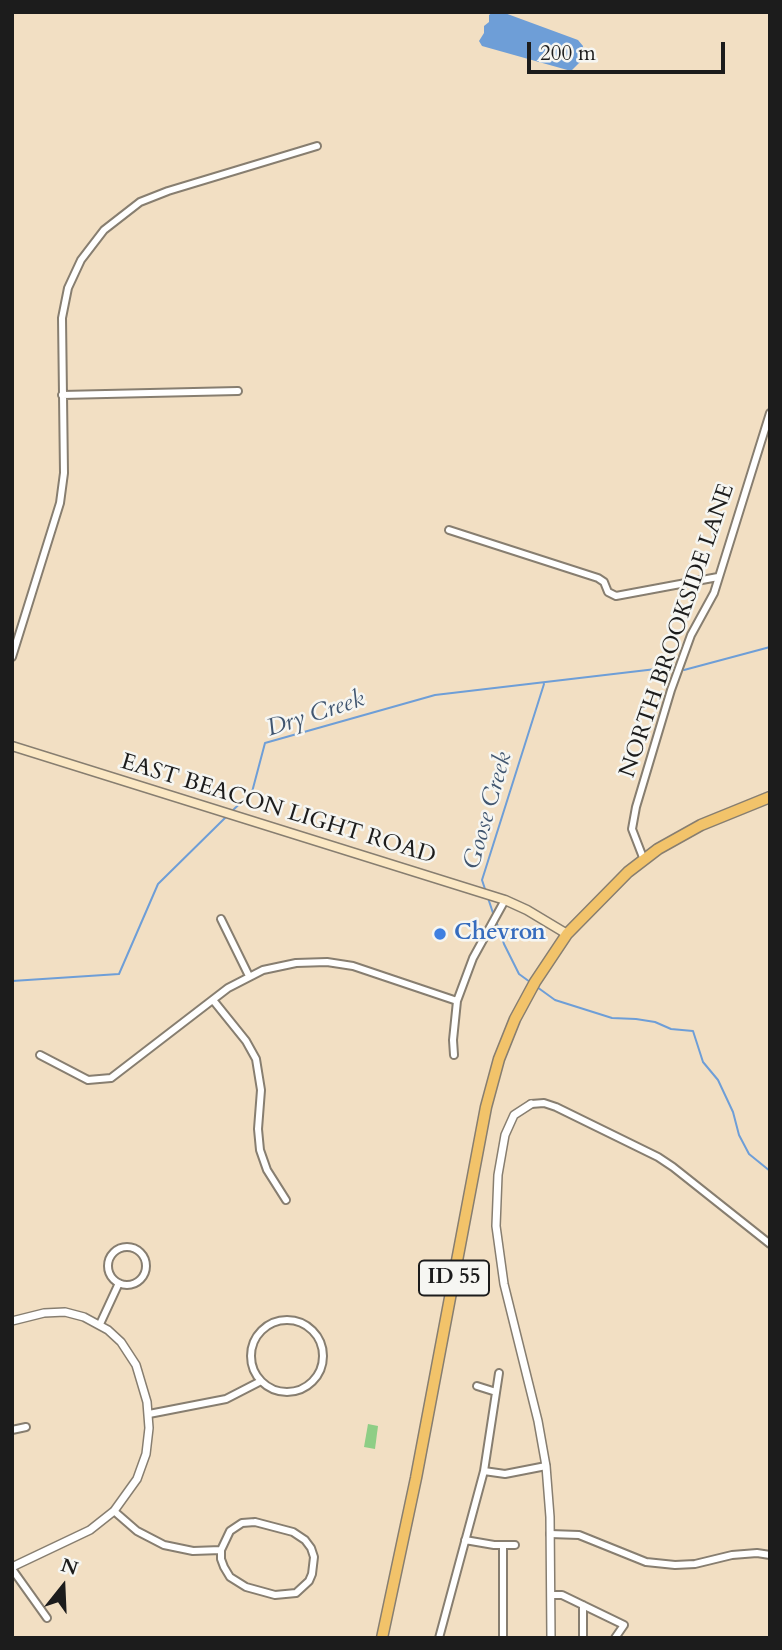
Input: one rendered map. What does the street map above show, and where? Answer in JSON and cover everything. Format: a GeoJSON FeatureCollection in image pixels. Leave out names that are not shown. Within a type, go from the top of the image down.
{"type":"FeatureCollection","features":[{"type":"Feature","properties":{"kind":"highway","name":"ID 55"},"geometry":{"type":"LineString","coordinates":[[382,1638],[416,1478],[491,1085],[524,1000],[567,934],[600,899],[644,860],[701,825],[770,797]]}},
{"type":"Feature","properties":{"kind":"main road","name":"EAST BEACON LIGHT ROAD"},"geometry":{"type":"LineString","coordinates":[[12,746],[505,900],[567,934]]}},
{"type":"Feature","properties":{"kind":"street"},"geometry":{"type":"LineString","coordinates":[[12,657],[60,503],[64,473],[61,333],[64,303],[81,260],[104,230],[127,210],[154,196],[317,146]]}},
{"type":"Feature","properties":{"kind":"street"},"geometry":{"type":"LineString","coordinates":[[62,395],[238,391]]}},
{"type":"Feature","properties":{"kind":"street","name":"NORTH BROOKSIDE LANE"},"geometry":{"type":"LineString","coordinates":[[644,860],[632,829],[636,807],[671,690],[691,635],[713,593],[770,413]]}},
{"type":"Feature","properties":{"kind":"street"},"geometry":{"type":"LineString","coordinates":[[449,530],[598,578],[604,582],[608,592],[616,596],[718,577]]}},
{"type":"Feature","properties":{"kind":"street"},"geometry":{"type":"LineString","coordinates":[[454,1055],[457,1001],[473,958],[505,900]]}},
{"type":"Feature","properties":{"kind":"street"},"geometry":{"type":"LineString","coordinates":[[221,919],[249,976]]}},
{"type":"Feature","properties":{"kind":"street"},"geometry":{"type":"LineString","coordinates":[[40,1055],[88,1080],[104,1080],[119,1073],[249,976],[296,962],[337,963],[457,1001]]}},
{"type":"Feature","properties":{"kind":"street"},"geometry":{"type":"LineString","coordinates":[[214,1000],[246,1041],[256,1059],[261,1090],[258,1129],[260,1150],[267,1171],[286,1200]]}},
{"type":"Feature","properties":{"kind":"street"},"geometry":{"type":"LineString","coordinates":[[551,1638],[546,1466],[535,1408],[504,1284],[496,1226],[498,1175],[505,1135],[514,1115],[531,1104],[556,1107],[658,1157],[770,1244]]}},
{"type":"Feature","properties":{"kind":"street"},"geometry":{"type":"LineString","coordinates":[[125,1246],[134,1247],[143,1253],[147,1263],[145,1275],[140,1281],[127,1285],[119,1283],[109,1272],[110,1256],[125,1246]]}},
{"type":"Feature","properties":{"kind":"street"},"geometry":{"type":"LineString","coordinates":[[100,1325],[119,1283]]}},
{"type":"Feature","properties":{"kind":"street"},"geometry":{"type":"LineString","coordinates":[[12,1321],[54,1312],[75,1314],[100,1325],[121,1342],[132,1357],[144,1389],[149,1414],[148,1441],[137,1479],[114,1511],[90,1530],[12,1568],[47,1618]]}},
{"type":"Feature","properties":{"kind":"street"},"geometry":{"type":"LineString","coordinates":[[276,1321],[297,1321],[315,1333],[323,1353],[322,1364],[311,1383],[291,1392],[270,1388],[261,1381],[254,1373],[250,1352],[258,1333],[276,1321]]}},
{"type":"Feature","properties":{"kind":"street"},"geometry":{"type":"LineString","coordinates":[[439,1638],[484,1471],[499,1373]]}},
{"type":"Feature","properties":{"kind":"street"},"geometry":{"type":"LineString","coordinates":[[149,1414],[226,1399],[261,1381]]}},
{"type":"Feature","properties":{"kind":"street"},"geometry":{"type":"LineString","coordinates":[[477,1386],[496,1392]]}},
{"type":"Feature","properties":{"kind":"street"},"geometry":{"type":"LineString","coordinates":[[12,1430],[26,1427]]}},
{"type":"Feature","properties":{"kind":"street"},"geometry":{"type":"LineString","coordinates":[[484,1471],[505,1474],[546,1466]]}},
{"type":"Feature","properties":{"kind":"street"},"geometry":{"type":"LineString","coordinates":[[114,1511],[136,1531],[163,1545],[193,1551],[221,1550]]}},
{"type":"Feature","properties":{"kind":"street"},"geometry":{"type":"LineString","coordinates":[[242,1523],[264,1523],[293,1532],[305,1540],[311,1548],[314,1566],[309,1581],[302,1588],[288,1595],[275,1595],[246,1587],[230,1577],[221,1559],[221,1550],[230,1531],[242,1523]]}},
{"type":"Feature","properties":{"kind":"street"},"geometry":{"type":"LineString","coordinates":[[550,1534],[579,1535],[646,1562],[675,1565],[695,1564],[732,1555],[770,1555]]}},
{"type":"Feature","properties":{"kind":"street"},"geometry":{"type":"LineString","coordinates":[[466,1540],[503,1546],[515,1545]]}},
{"type":"Feature","properties":{"kind":"street"},"geometry":{"type":"LineString","coordinates":[[503,1546],[503,1638]]}},
{"type":"Feature","properties":{"kind":"street"},"geometry":{"type":"LineString","coordinates":[[551,1595],[562,1595],[624,1625],[615,1638]]}},
{"type":"Feature","properties":{"kind":"street"},"geometry":{"type":"LineString","coordinates":[[583,1605],[583,1638]]}},
{"type":"Feature","properties":{"kind":"green space"},"geometry":{"type":"Polygon","coordinates":[[[368,1424],[378,1426],[375,1449],[364,1447],[368,1424]]]}},
{"type":"Feature","properties":{"kind":"water"},"geometry":{"type":"Polygon","coordinates":[[[502,12],[578,40],[583,46],[581,61],[571,71],[482,46],[479,41],[484,33],[484,26],[489,22],[489,15],[502,12]]]}},
{"type":"Feature","properties":{"kind":"waterway","name":"Dry Creek"},"geometry":{"type":"LineString","coordinates":[[684,670],[770,647]]}},
{"type":"Feature","properties":{"kind":"waterway","name":"Dry Creek"},"geometry":{"type":"LineString","coordinates":[[231,812],[252,792],[265,743],[435,695],[673,667]]}},
{"type":"Feature","properties":{"kind":"waterway","name":"Goose Creek"},"geometry":{"type":"LineString","coordinates":[[485,889],[482,880],[544,684]]}},
{"type":"Feature","properties":{"kind":"waterway","name":"Dry Creek"},"geometry":{"type":"LineString","coordinates":[[12,981],[119,974],[158,884],[227,816]]}},
{"type":"Feature","properties":{"kind":"waterway","name":"Goose Creek"},"geometry":{"type":"LineString","coordinates":[[488,898],[494,916]]}},
{"type":"Feature","properties":{"kind":"waterway","name":"Goose Creek"},"geometry":{"type":"LineString","coordinates":[[496,921],[519,974],[530,982]]}},
{"type":"Feature","properties":{"kind":"waterway","name":"Goose Creek"},"geometry":{"type":"LineString","coordinates":[[537,987],[555,1000],[612,1018],[655,1022],[671,1029],[693,1031],[703,1062],[718,1080],[749,1154],[770,1171]]}},
{"type":"Feature","properties":{"kind":"place","name":"Chevron"},"geometry":{"type":"Point","coordinates":[440,934]}}]}
